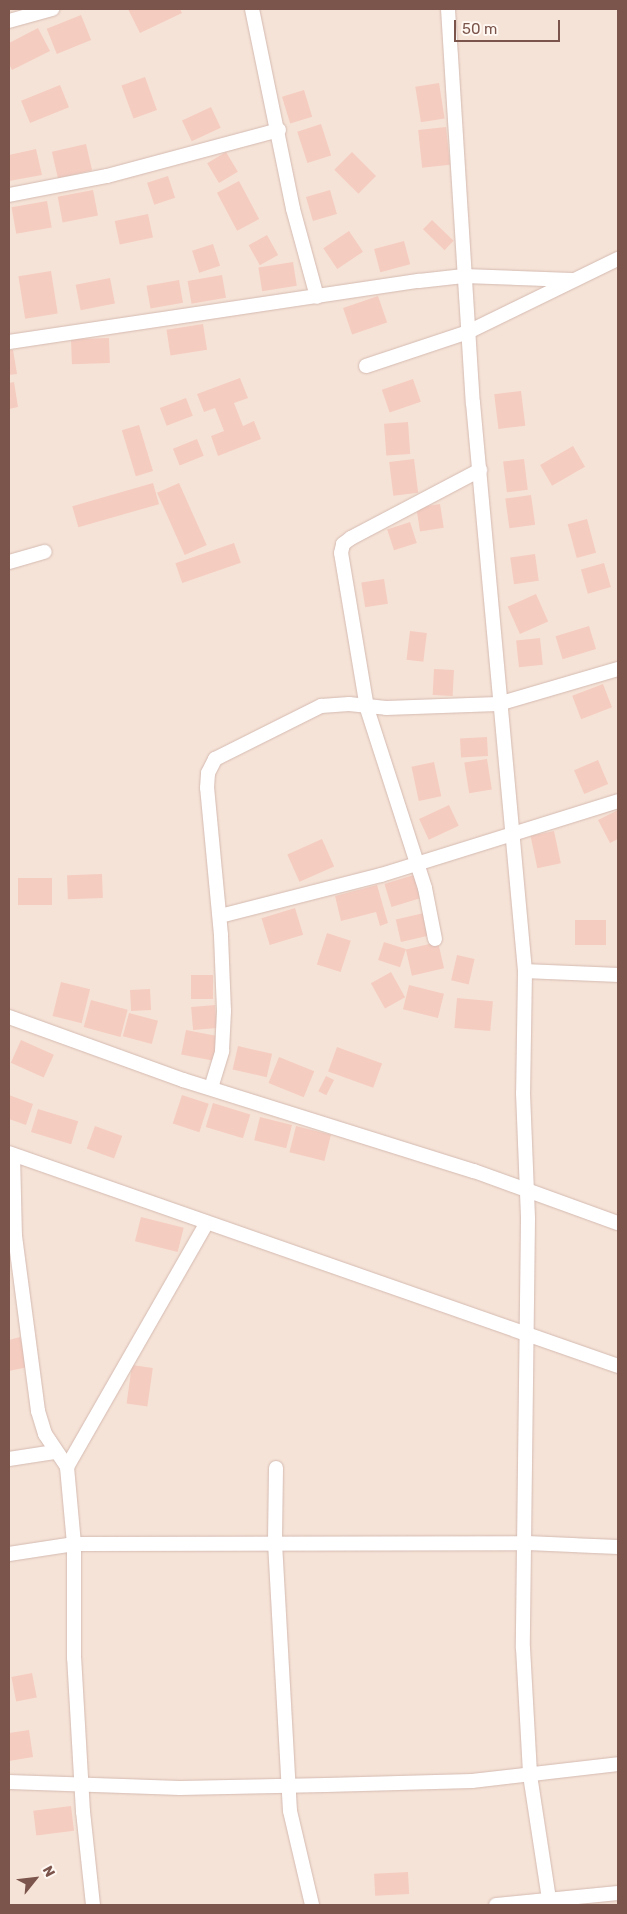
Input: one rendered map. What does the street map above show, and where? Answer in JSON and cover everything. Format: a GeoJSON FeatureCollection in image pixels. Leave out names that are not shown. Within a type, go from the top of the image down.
{"type":"FeatureCollection","features":[{"type":"Feature","properties":{"kind":"street"},"geometry":{"type":"LineString","coordinates":[[9,21],[52,9]]}},
{"type":"Feature","properties":{"kind":"street"},"geometry":{"type":"LineString","coordinates":[[252,9],[279,130],[293,209],[317,297]]}},
{"type":"Feature","properties":{"kind":"street"},"geometry":{"type":"LineString","coordinates":[[448,9],[468,332],[495,631],[498,704],[525,971],[523,1093],[527,1188],[527,1543],[523,1648],[530,1775],[550,1902]]}},
{"type":"Feature","properties":{"kind":"street"},"geometry":{"type":"LineString","coordinates":[[9,196],[107,176],[279,130]]}},
{"type":"Feature","properties":{"kind":"street"},"geometry":{"type":"LineString","coordinates":[[366,366],[468,332],[618,259]]}},
{"type":"Feature","properties":{"kind":"street"},"geometry":{"type":"LineString","coordinates":[[9,342],[464,276],[572,280]]}},
{"type":"Feature","properties":{"kind":"street"},"geometry":{"type":"LineString","coordinates":[[435,939],[417,863],[367,708],[342,566],[343,544],[480,470]]}},
{"type":"Feature","properties":{"kind":"street"},"geometry":{"type":"LineString","coordinates":[[9,562],[44,552]]}},
{"type":"Feature","properties":{"kind":"street"},"geometry":{"type":"LineString","coordinates":[[211,1088],[222,1051],[224,1012],[220,916],[207,788],[208,773],[215,759],[321,706],[343,704],[367,708],[498,704],[618,669]]}},
{"type":"Feature","properties":{"kind":"street"},"geometry":{"type":"LineString","coordinates":[[220,916],[307,896],[511,836],[618,801]]}},
{"type":"Feature","properties":{"kind":"street"},"geometry":{"type":"LineString","coordinates":[[525,971],[618,975]]}},
{"type":"Feature","properties":{"kind":"street"},"geometry":{"type":"LineString","coordinates":[[9,1017],[211,1088],[527,1188],[618,1223]]}},
{"type":"Feature","properties":{"kind":"street"},"geometry":{"type":"LineString","coordinates":[[93,1905],[82,1784],[74,1658],[74,1544],[66,1467],[54,1452],[38,1411],[15,1236],[11,1154],[526,1336],[618,1366]]}},
{"type":"Feature","properties":{"kind":"street"},"geometry":{"type":"LineString","coordinates":[[66,1467],[207,1223]]}},
{"type":"Feature","properties":{"kind":"street"},"geometry":{"type":"LineString","coordinates":[[9,1459],[54,1452]]}},
{"type":"Feature","properties":{"kind":"street"},"geometry":{"type":"LineString","coordinates":[[276,1468],[275,1543],[290,1811],[312,1905]]}},
{"type":"Feature","properties":{"kind":"street"},"geometry":{"type":"LineString","coordinates":[[9,1554],[74,1544],[527,1543],[618,1547]]}},
{"type":"Feature","properties":{"kind":"street"},"geometry":{"type":"LineString","coordinates":[[9,1782],[180,1788],[472,1781],[618,1764]]}},
{"type":"Feature","properties":{"kind":"street"},"geometry":{"type":"LineString","coordinates":[[496,1905],[550,1902],[618,1893]]}},
{"type":"Feature","properties":{"kind":"shaded area"},"geometry":{"type":"Polygon","coordinates":[[[9,9],[618,9],[618,1905],[9,1905],[9,9]]]}},
{"type":"Feature","properties":{"kind":"building"},"geometry":{"type":"Polygon","coordinates":[[[128,9],[180,9],[182,13],[140,33],[128,9]]]}},
{"type":"Feature","properties":{"kind":"building"},"geometry":{"type":"Polygon","coordinates":[[[81,15],[91,40],[57,54],[47,29],[81,15]]]}},
{"type":"Feature","properties":{"kind":"building"},"geometry":{"type":"Polygon","coordinates":[[[38,28],[50,51],[12,70],[9,64],[9,43],[38,28]]]}},
{"type":"Feature","properties":{"kind":"building"},"geometry":{"type":"Polygon","coordinates":[[[145,77],[157,110],[133,118],[122,86],[145,77]]]}},
{"type":"Feature","properties":{"kind":"building"},"geometry":{"type":"Polygon","coordinates":[[[439,83],[445,119],[421,122],[415,87],[439,83]]]}},
{"type":"Feature","properties":{"kind":"building"},"geometry":{"type":"Polygon","coordinates":[[[60,85],[69,107],[30,123],[21,101],[60,85]]]}},
{"type":"Feature","properties":{"kind":"building"},"geometry":{"type":"Polygon","coordinates":[[[304,90],[312,117],[290,124],[282,97],[304,90]]]}},
{"type":"Feature","properties":{"kind":"building"},"geometry":{"type":"Polygon","coordinates":[[[211,107],[221,128],[192,141],[182,121],[211,107]]]}},
{"type":"Feature","properties":{"kind":"building"},"geometry":{"type":"Polygon","coordinates":[[[321,124],[331,155],[307,163],[297,132],[321,124]]]}},
{"type":"Feature","properties":{"kind":"building"},"geometry":{"type":"Polygon","coordinates":[[[446,127],[450,165],[422,168],[418,130],[446,127]]]}},
{"type":"Feature","properties":{"kind":"building"},"geometry":{"type":"Polygon","coordinates":[[[86,144],[92,170],[58,178],[52,152],[86,144]]]}},
{"type":"Feature","properties":{"kind":"building"},"geometry":{"type":"Polygon","coordinates":[[[36,149],[42,175],[9,181],[9,155],[36,149]]]}},
{"type":"Feature","properties":{"kind":"building"},"geometry":{"type":"Polygon","coordinates":[[[226,152],[238,172],[219,183],[207,163],[226,152]]]}},
{"type":"Feature","properties":{"kind":"building"},"geometry":{"type":"Polygon","coordinates":[[[352,152],[376,176],[358,194],[334,170],[352,152]]]}},
{"type":"Feature","properties":{"kind":"building"},"geometry":{"type":"Polygon","coordinates":[[[168,176],[175,198],[154,205],[147,183],[168,176]]]}},
{"type":"Feature","properties":{"kind":"building"},"geometry":{"type":"Polygon","coordinates":[[[239,181],[259,219],[237,231],[217,193],[239,181]]]}},
{"type":"Feature","properties":{"kind":"building"},"geometry":{"type":"Polygon","coordinates":[[[93,190],[98,216],[63,222],[58,197],[93,190]]]}},
{"type":"Feature","properties":{"kind":"building"},"geometry":{"type":"Polygon","coordinates":[[[330,190],[337,214],[313,221],[306,197],[330,190]]]}},
{"type":"Feature","properties":{"kind":"building"},"geometry":{"type":"Polygon","coordinates":[[[47,201],[52,228],[16,234],[12,207],[47,201]]]}},
{"type":"Feature","properties":{"kind":"building"},"geometry":{"type":"Polygon","coordinates":[[[148,214],[153,237],[120,245],[115,221],[148,214]]]}},
{"type":"Feature","properties":{"kind":"building"},"geometry":{"type":"Polygon","coordinates":[[[432,220],[454,241],[445,250],[423,229],[432,220]]]}},
{"type":"Feature","properties":{"kind":"building"},"geometry":{"type":"Polygon","coordinates":[[[349,231],[363,252],[337,269],[323,248],[349,231]]]}},
{"type":"Feature","properties":{"kind":"building"},"geometry":{"type":"Polygon","coordinates":[[[267,235],[278,255],[260,265],[249,245],[267,235]]]}},
{"type":"Feature","properties":{"kind":"building"},"geometry":{"type":"Polygon","coordinates":[[[404,241],[410,264],[380,272],[374,249],[404,241]]]}},
{"type":"Feature","properties":{"kind":"building"},"geometry":{"type":"Polygon","coordinates":[[[213,244],[220,266],[199,273],[192,251],[213,244]]]}},
{"type":"Feature","properties":{"kind":"building"},"geometry":{"type":"Polygon","coordinates":[[[293,262],[297,286],[262,291],[258,267],[293,262]]]}},
{"type":"Feature","properties":{"kind":"building"},"geometry":{"type":"Polygon","coordinates":[[[51,271],[58,313],[25,319],[18,276],[51,271]]]}},
{"type":"Feature","properties":{"kind":"building"},"geometry":{"type":"Polygon","coordinates":[[[222,275],[226,298],[192,304],[188,281],[222,275]]]}},
{"type":"Feature","properties":{"kind":"building"},"geometry":{"type":"Polygon","coordinates":[[[110,278],[115,304],[81,310],[76,285],[110,278]]]}},
{"type":"Feature","properties":{"kind":"building"},"geometry":{"type":"Polygon","coordinates":[[[179,280],[183,303],[150,308],[147,286],[179,280]]]}},
{"type":"Feature","properties":{"kind":"building"},"geometry":{"type":"Polygon","coordinates":[[[378,296],[387,322],[352,335],[343,308],[378,296]]]}},
{"type":"Feature","properties":{"kind":"building"},"geometry":{"type":"Polygon","coordinates":[[[203,324],[207,350],[171,355],[166,330],[203,324]]]}},
{"type":"Feature","properties":{"kind":"building"},"geometry":{"type":"Polygon","coordinates":[[[109,338],[110,363],[72,364],[71,339],[109,338]]]}},
{"type":"Feature","properties":{"kind":"building"},"geometry":{"type":"Polygon","coordinates":[[[9,350],[13,350],[17,374],[9,375],[9,350]]]}},
{"type":"Feature","properties":{"kind":"building"},"geometry":{"type":"Polygon","coordinates":[[[240,378],[248,398],[234,403],[243,426],[254,421],[261,439],[218,456],[211,436],[224,431],[215,408],[204,412],[197,394],[240,378]]]}},
{"type":"Feature","properties":{"kind":"building"},"geometry":{"type":"Polygon","coordinates":[[[413,379],[421,402],[390,412],[382,390],[413,379]]]}},
{"type":"Feature","properties":{"kind":"building"},"geometry":{"type":"Polygon","coordinates":[[[14,382],[18,407],[9,409],[9,383],[14,382]]]}},
{"type":"Feature","properties":{"kind":"building"},"geometry":{"type":"Polygon","coordinates":[[[521,391],[525,426],[498,429],[494,394],[521,391]]]}},
{"type":"Feature","properties":{"kind":"building"},"geometry":{"type":"Polygon","coordinates":[[[186,398],[193,416],[167,426],[160,408],[186,398]]]}},
{"type":"Feature","properties":{"kind":"building"},"geometry":{"type":"Polygon","coordinates":[[[408,422],[410,454],[386,456],[384,424],[408,422]]]}},
{"type":"Feature","properties":{"kind":"building"},"geometry":{"type":"Polygon","coordinates":[[[139,425],[153,471],[136,476],[122,430],[139,425]]]}},
{"type":"Feature","properties":{"kind":"building"},"geometry":{"type":"Polygon","coordinates":[[[197,439],[204,456],[180,465],[173,449],[197,439]]]}},
{"type":"Feature","properties":{"kind":"building"},"geometry":{"type":"Polygon","coordinates":[[[573,446],[585,467],[552,486],[540,465],[573,446]]]}},
{"type":"Feature","properties":{"kind":"building"},"geometry":{"type":"Polygon","coordinates":[[[414,459],[418,493],[393,496],[389,462],[414,459]]]}},
{"type":"Feature","properties":{"kind":"building"},"geometry":{"type":"Polygon","coordinates":[[[524,459],[528,490],[507,492],[503,462],[524,459]]]}},
{"type":"Feature","properties":{"kind":"building"},"geometry":{"type":"Polygon","coordinates":[[[153,483],[159,504],[78,527],[72,506],[153,483]]]}},
{"type":"Feature","properties":{"kind":"building"},"geometry":{"type":"Polygon","coordinates":[[[179,483],[207,545],[185,555],[157,493],[179,483]]]}},
{"type":"Feature","properties":{"kind":"building"},"geometry":{"type":"Polygon","coordinates":[[[531,495],[535,525],[509,528],[505,499],[531,495]]]}},
{"type":"Feature","properties":{"kind":"building"},"geometry":{"type":"Polygon","coordinates":[[[440,504],[444,528],[420,531],[416,508],[440,504]]]}},
{"type":"Feature","properties":{"kind":"building"},"geometry":{"type":"Polygon","coordinates":[[[587,519],[596,553],[577,558],[568,524],[587,519]]]}},
{"type":"Feature","properties":{"kind":"building"},"geometry":{"type":"Polygon","coordinates":[[[410,522],[417,543],[394,550],[387,529],[410,522]]]}},
{"type":"Feature","properties":{"kind":"building"},"geometry":{"type":"Polygon","coordinates":[[[234,543],[241,563],[182,583],[175,563],[234,543]]]}},
{"type":"Feature","properties":{"kind":"building"},"geometry":{"type":"Polygon","coordinates":[[[535,554],[539,581],[514,584],[510,557],[535,554]]]}},
{"type":"Feature","properties":{"kind":"building"},"geometry":{"type":"Polygon","coordinates":[[[604,563],[611,587],[588,594],[581,570],[604,563]]]}},
{"type":"Feature","properties":{"kind":"building"},"geometry":{"type":"Polygon","coordinates":[[[384,579],[388,604],[365,607],[361,583],[384,579]]]}},
{"type":"Feature","properties":{"kind":"building"},"geometry":{"type":"Polygon","coordinates":[[[536,594],[548,621],[520,634],[508,607],[536,594]]]}},
{"type":"Feature","properties":{"kind":"building"},"geometry":{"type":"Polygon","coordinates":[[[589,626],[596,649],[563,659],[556,636],[589,626]]]}},
{"type":"Feature","properties":{"kind":"building"},"geometry":{"type":"Polygon","coordinates":[[[410,631],[427,633],[423,662],[406,660],[410,631]]]}},
{"type":"Feature","properties":{"kind":"building"},"geometry":{"type":"Polygon","coordinates":[[[540,638],[543,665],[519,667],[516,641],[540,638]]]}},
{"type":"Feature","properties":{"kind":"building"},"geometry":{"type":"Polygon","coordinates":[[[434,669],[454,670],[453,696],[433,695],[434,669]]]}},
{"type":"Feature","properties":{"kind":"building"},"geometry":{"type":"Polygon","coordinates":[[[603,684],[612,707],[581,719],[572,696],[603,684]]]}},
{"type":"Feature","properties":{"kind":"building"},"geometry":{"type":"Polygon","coordinates":[[[487,737],[488,756],[461,757],[460,738],[487,737]]]}},
{"type":"Feature","properties":{"kind":"building"},"geometry":{"type":"Polygon","coordinates":[[[487,759],[492,790],[469,793],[464,763],[487,759]]]}},
{"type":"Feature","properties":{"kind":"building"},"geometry":{"type":"Polygon","coordinates":[[[598,760],[608,784],[584,794],[574,770],[598,760]]]}},
{"type":"Feature","properties":{"kind":"building"},"geometry":{"type":"Polygon","coordinates":[[[434,762],[441,796],[419,801],[412,767],[434,762]]]}},
{"type":"Feature","properties":{"kind":"building"},"geometry":{"type":"Polygon","coordinates":[[[449,805],[459,826],[429,840],[419,819],[449,805]]]}},
{"type":"Feature","properties":{"kind":"building"},"geometry":{"type":"Polygon","coordinates":[[[618,810],[618,839],[610,843],[598,820],[618,810]]]}},
{"type":"Feature","properties":{"kind":"building"},"geometry":{"type":"Polygon","coordinates":[[[554,831],[561,863],[537,868],[531,836],[554,831]]]}},
{"type":"Feature","properties":{"kind":"building"},"geometry":{"type":"Polygon","coordinates":[[[322,839],[334,866],[299,882],[287,854],[322,839]]]}},
{"type":"Feature","properties":{"kind":"building"},"geometry":{"type":"Polygon","coordinates":[[[102,874],[103,898],[68,899],[67,875],[102,874]]]}},
{"type":"Feature","properties":{"kind":"building"},"geometry":{"type":"Polygon","coordinates":[[[417,874],[424,897],[392,907],[384,884],[417,874]]]}},
{"type":"Feature","properties":{"kind":"building"},"geometry":{"type":"Polygon","coordinates":[[[18,878],[52,878],[52,905],[18,905],[18,878]]]}},
{"type":"Feature","properties":{"kind":"building"},"geometry":{"type":"Polygon","coordinates":[[[377,885],[388,923],[380,926],[376,912],[341,921],[335,896],[377,885]]]}},
{"type":"Feature","properties":{"kind":"building"},"geometry":{"type":"Polygon","coordinates":[[[295,908],[303,935],[270,945],[262,918],[295,908]]]}},
{"type":"Feature","properties":{"kind":"building"},"geometry":{"type":"Polygon","coordinates":[[[424,913],[429,935],[401,942],[396,920],[424,913]]]}},
{"type":"Feature","properties":{"kind":"building"},"geometry":{"type":"Polygon","coordinates":[[[575,920],[606,920],[606,945],[575,945],[575,920]]]}},
{"type":"Feature","properties":{"kind":"building"},"geometry":{"type":"Polygon","coordinates":[[[327,933],[351,941],[341,972],[317,964],[327,933]]]}},
{"type":"Feature","properties":{"kind":"building"},"geometry":{"type":"Polygon","coordinates":[[[384,942],[406,949],[400,967],[378,960],[384,942]]]}},
{"type":"Feature","properties":{"kind":"building"},"geometry":{"type":"Polygon","coordinates":[[[438,942],[444,968],[412,976],[406,949],[438,942]]]}},
{"type":"Feature","properties":{"kind":"building"},"geometry":{"type":"Polygon","coordinates":[[[457,955],[475,959],[469,984],[451,980],[457,955]]]}},
{"type":"Feature","properties":{"kind":"building"},"geometry":{"type":"Polygon","coordinates":[[[391,972],[405,997],[385,1009],[371,983],[391,972]]]}},
{"type":"Feature","properties":{"kind":"building"},"geometry":{"type":"Polygon","coordinates":[[[191,975],[213,975],[213,999],[191,999],[191,975]]]}},
{"type":"Feature","properties":{"kind":"building"},"geometry":{"type":"Polygon","coordinates":[[[61,982],[90,989],[82,1023],[53,1016],[61,982]]]}},
{"type":"Feature","properties":{"kind":"building"},"geometry":{"type":"Polygon","coordinates":[[[409,985],[444,994],[438,1018],[403,1009],[409,985]]]}},
{"type":"Feature","properties":{"kind":"building"},"geometry":{"type":"Polygon","coordinates":[[[150,989],[151,1010],[131,1011],[130,990],[150,989]]]}},
{"type":"Feature","properties":{"kind":"building"},"geometry":{"type":"Polygon","coordinates":[[[457,998],[493,1001],[490,1031],[454,1028],[457,998]]]}},
{"type":"Feature","properties":{"kind":"building"},"geometry":{"type":"Polygon","coordinates":[[[91,1000],[128,1010],[120,1037],[84,1027],[91,1000]]]}},
{"type":"Feature","properties":{"kind":"building"},"geometry":{"type":"Polygon","coordinates":[[[215,1005],[217,1028],[193,1030],[191,1007],[215,1005]]]}},
{"type":"Feature","properties":{"kind":"building"},"geometry":{"type":"Polygon","coordinates":[[[129,1013],[158,1021],[152,1044],[123,1036],[129,1013]]]}},
{"type":"Feature","properties":{"kind":"building"},"geometry":{"type":"Polygon","coordinates":[[[186,1030],[218,1036],[214,1061],[181,1055],[186,1030]]]}},
{"type":"Feature","properties":{"kind":"building"},"geometry":{"type":"Polygon","coordinates":[[[21,1040],[54,1055],[44,1077],[11,1063],[21,1040]]]}},
{"type":"Feature","properties":{"kind":"building"},"geometry":{"type":"Polygon","coordinates":[[[238,1046],[272,1054],[267,1077],[233,1069],[238,1046]]]}},
{"type":"Feature","properties":{"kind":"building"},"geometry":{"type":"Polygon","coordinates":[[[337,1047],[382,1063],[373,1088],[328,1071],[337,1047]]]}},
{"type":"Feature","properties":{"kind":"building"},"geometry":{"type":"Polygon","coordinates":[[[279,1057],[314,1071],[304,1097],[269,1083],[279,1057]]]}},
{"type":"Feature","properties":{"kind":"building"},"geometry":{"type":"Polygon","coordinates":[[[326,1076],[334,1080],[326,1095],[318,1091],[326,1076]]]}},
{"type":"Feature","properties":{"kind":"building"},"geometry":{"type":"Polygon","coordinates":[[[9,1095],[33,1104],[26,1125],[9,1119],[9,1095]]]}},
{"type":"Feature","properties":{"kind":"building"},"geometry":{"type":"Polygon","coordinates":[[[182,1095],[209,1104],[199,1132],[173,1124],[182,1095]]]}},
{"type":"Feature","properties":{"kind":"building"},"geometry":{"type":"Polygon","coordinates":[[[213,1103],[250,1114],[243,1138],[206,1127],[213,1103]]]}},
{"type":"Feature","properties":{"kind":"building"},"geometry":{"type":"Polygon","coordinates":[[[38,1109],[78,1121],[71,1144],[31,1132],[38,1109]]]}},
{"type":"Feature","properties":{"kind":"building"},"geometry":{"type":"Polygon","coordinates":[[[260,1117],[292,1125],[286,1148],[254,1140],[260,1117]]]}},
{"type":"Feature","properties":{"kind":"building"},"geometry":{"type":"Polygon","coordinates":[[[95,1126],[122,1136],[114,1158],[87,1149],[95,1126]]]}},
{"type":"Feature","properties":{"kind":"building"},"geometry":{"type":"Polygon","coordinates":[[[296,1126],[331,1135],[324,1161],[289,1152],[296,1126]]]}},
{"type":"Feature","properties":{"kind":"building"},"geometry":{"type":"Polygon","coordinates":[[[141,1217],[184,1228],[178,1252],[135,1241],[141,1217]]]}},
{"type":"Feature","properties":{"kind":"building"},"geometry":{"type":"Polygon","coordinates":[[[20,1337],[28,1367],[9,1371],[9,1340],[20,1337]]]}},
{"type":"Feature","properties":{"kind":"building"},"geometry":{"type":"Polygon","coordinates":[[[132,1365],[153,1368],[147,1407],[127,1404],[132,1365]]]}},
{"type":"Feature","properties":{"kind":"building"},"geometry":{"type":"Polygon","coordinates":[[[32,1673],[37,1698],[16,1702],[11,1677],[32,1673]]]}},
{"type":"Feature","properties":{"kind":"building"},"geometry":{"type":"Polygon","coordinates":[[[29,1730],[33,1757],[9,1761],[9,1733],[29,1730]]]}},
{"type":"Feature","properties":{"kind":"building"},"geometry":{"type":"Polygon","coordinates":[[[71,1806],[74,1831],[36,1835],[33,1811],[71,1806]]]}},
{"type":"Feature","properties":{"kind":"building"},"geometry":{"type":"Polygon","coordinates":[[[408,1872],[409,1894],[375,1896],[374,1874],[408,1872]]]}}]}
